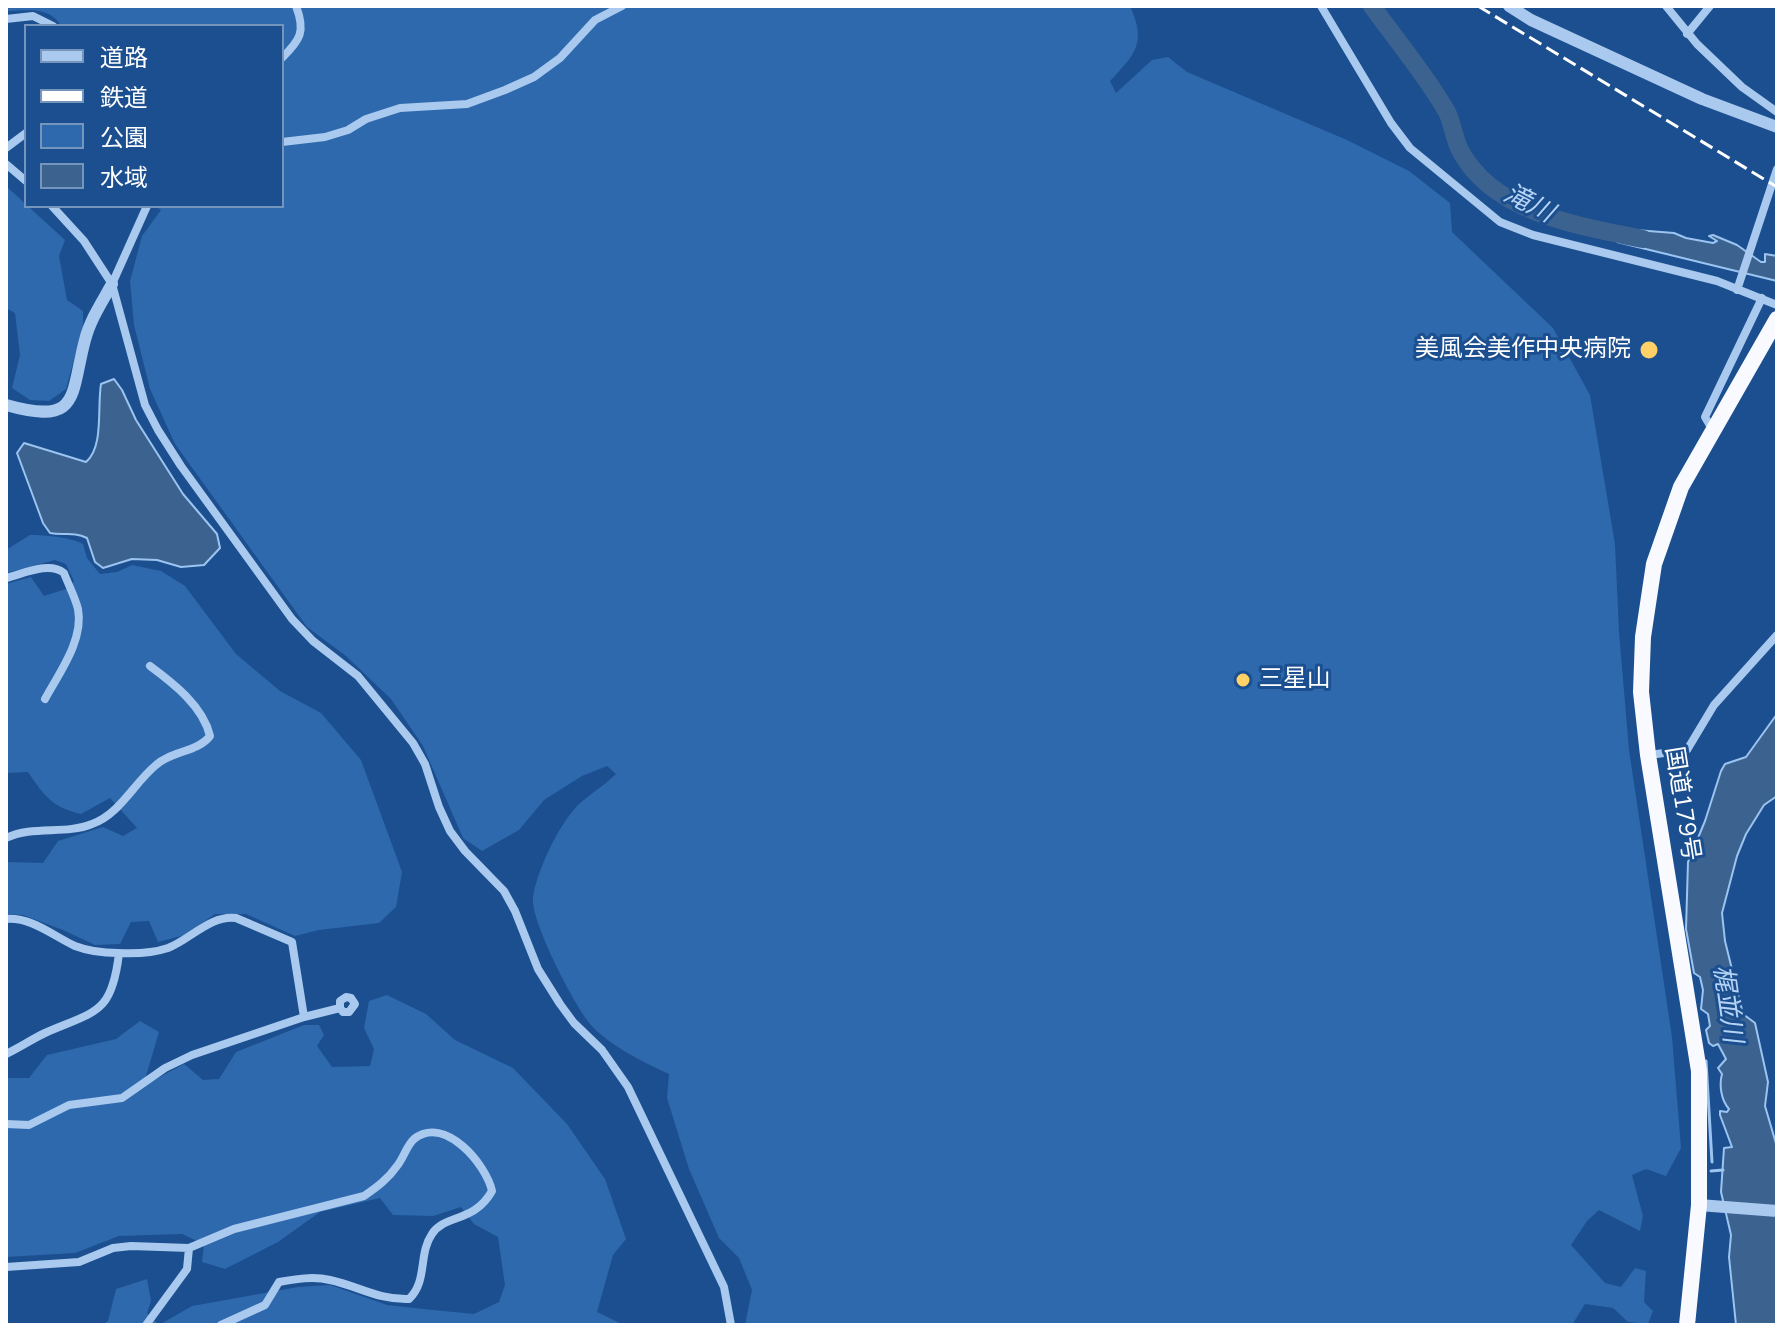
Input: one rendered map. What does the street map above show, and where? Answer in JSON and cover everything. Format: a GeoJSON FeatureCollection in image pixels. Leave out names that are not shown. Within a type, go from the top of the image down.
{"type":"FeatureCollection","features":[{"type":"Feature","properties":{"kind":"highway","name":"国道179号"},"geometry":{"type":"LineString","coordinates":[[1687,1325],[1699,1205],[1699,1071],[1648,755],[1641,678],[1643,637],[1654,564],[1681,487],[1777,319]]}},
{"type":"Feature","properties":{"kind":"street"},"geometry":{"type":"LineString","coordinates":[[284,56],[298,42],[301,31],[296,6]]}},
{"type":"Feature","properties":{"kind":"street"},"geometry":{"type":"LineString","coordinates":[[284,142],[336,134],[366,119],[400,108],[467,104],[505,90],[534,77],[560,58],[595,20],[622,6]]}},
{"type":"Feature","properties":{"kind":"street"},"geometry":{"type":"LineString","coordinates":[[1321,6],[1391,123],[1410,148],[1500,222],[1533,235],[1739,286],[1777,305]]}},
{"type":"Feature","properties":{"kind":"street"},"geometry":{"type":"LineString","coordinates":[[1509,6],[1531,20],[1689,93],[1777,127]]}},
{"type":"Feature","properties":{"kind":"street"},"geometry":{"type":"LineString","coordinates":[[1666,6],[1687,34],[1742,87],[1777,112]]}},
{"type":"Feature","properties":{"kind":"street"},"geometry":{"type":"LineString","coordinates":[[1687,34],[1710,6]]}},
{"type":"Feature","properties":{"kind":"street"},"geometry":{"type":"LineString","coordinates":[[6,19],[33,16],[49,24]]}},
{"type":"Feature","properties":{"kind":"street"},"geometry":{"type":"LineString","coordinates":[[6,148],[24,134]]}},
{"type":"Feature","properties":{"kind":"street"},"geometry":{"type":"LineString","coordinates":[[6,164],[24,179]]}},
{"type":"Feature","properties":{"kind":"street"},"geometry":{"type":"LineString","coordinates":[[1739,286],[1777,169]]}},
{"type":"Feature","properties":{"kind":"street"},"geometry":{"type":"LineString","coordinates":[[54,208],[84,241],[112,284],[145,405],[181,466],[292,619],[313,641],[358,676],[413,743],[425,764],[450,831],[504,891],[538,969],[560,1004],[574,1023],[602,1050],[628,1087],[724,1287],[731,1325]]}},
{"type":"Feature","properties":{"kind":"street"},"geometry":{"type":"LineString","coordinates":[[137,208],[142,218]]}},
{"type":"Feature","properties":{"kind":"street"},"geometry":{"type":"LineString","coordinates":[[6,405],[45,413],[68,402],[77,387],[85,340],[92,320],[146,208]]}},
{"type":"Feature","properties":{"kind":"street"},"geometry":{"type":"LineString","coordinates":[[1712,429],[1705,417],[1762,298]]}},
{"type":"Feature","properties":{"kind":"street"},"geometry":{"type":"LineString","coordinates":[[6,578],[50,567],[59,569],[64,573],[78,609],[74,643],[45,699]]}},
{"type":"Feature","properties":{"kind":"street"},"geometry":{"type":"LineString","coordinates":[[1648,755],[1687,750],[1714,705],[1777,635]]}},
{"type":"Feature","properties":{"kind":"street"},"geometry":{"type":"LineString","coordinates":[[6,838],[28,831],[90,825],[114,810],[169,755],[205,743],[210,736],[199,712],[172,682],[150,666]]}},
{"type":"Feature","properties":{"kind":"street"},"geometry":{"type":"LineString","coordinates":[[6,919],[25,921],[77,947],[119,953],[152,952],[170,947],[213,922],[227,917],[236,918],[292,942],[304,1017]]}},
{"type":"Feature","properties":{"kind":"street"},"geometry":{"type":"LineString","coordinates":[[6,1054],[43,1034],[84,1018],[104,1005],[116,978],[119,953]]}},
{"type":"Feature","properties":{"kind":"street"},"geometry":{"type":"LineString","coordinates":[[6,1124],[29,1125],[69,1105],[122,1098],[165,1068],[192,1055],[340,1008]]}},
{"type":"Feature","properties":{"kind":"street"},"geometry":{"type":"LineString","coordinates":[[6,1267],[79,1262],[113,1248],[131,1246],[189,1248],[234,1229],[364,1196],[397,1168],[414,1140],[429,1135],[442,1133],[459,1141],[490,1180],[492,1191],[485,1203],[467,1216],[433,1231],[426,1244],[417,1292],[409,1299],[393,1300],[331,1280],[306,1277],[279,1282],[265,1305],[221,1325]]}},
{"type":"Feature","properties":{"kind":"street"},"geometry":{"type":"LineString","coordinates":[[1699,1205],[1777,1211]]}},
{"type":"Feature","properties":{"kind":"street"},"geometry":{"type":"LineString","coordinates":[[146,1325],[187,1269],[189,1248]]}},
{"type":"Feature","properties":{"kind":"green space"},"geometry":{"type":"Polygon","coordinates":[[[6,6],[1130,6],[1138,39],[1132,55],[1110,81],[1116,93],[1152,60],[1168,57],[1187,72],[1347,140],[1409,171],[1450,203],[1452,232],[1553,328],[1590,395],[1615,544],[1629,750],[1672,1037],[1681,1148],[1666,1176],[1646,1169],[1632,1175],[1643,1216],[1640,1231],[1599,1210],[1587,1221],[1571,1245],[1605,1283],[1621,1287],[1635,1268],[1646,1271],[1644,1302],[1653,1311],[1648,1324],[1628,1322],[1613,1308],[1585,1304],[1572,1325],[745,1325],[752,1290],[739,1258],[719,1238],[689,1169],[667,1098],[669,1074],[617,1047],[591,1025],[555,963],[534,909],[533,898],[539,875],[563,824],[578,805],[616,774],[607,766],[582,776],[544,800],[519,830],[482,851],[463,838],[423,746],[391,699],[346,656],[307,627],[175,444],[150,389],[134,325],[130,281],[142,236],[161,210],[158,208],[284,208],[284,24],[60,24],[45,13],[6,10],[6,6]]]}},
{"type":"Feature","properties":{"kind":"green space"},"geometry":{"type":"Polygon","coordinates":[[[6,186],[24,202],[24,208],[30,208],[65,240],[59,256],[67,300],[83,311],[83,326],[66,389],[49,401],[30,400],[12,388],[20,355],[15,313],[6,308],[6,186]]]}},
{"type":"Feature","properties":{"kind":"green space"},"geometry":{"type":"Polygon","coordinates":[[[30,535],[64,538],[83,544],[87,558],[100,574],[117,572],[132,565],[161,571],[185,586],[236,654],[280,691],[321,713],[361,760],[402,872],[396,907],[379,923],[295,936],[246,914],[215,914],[185,935],[158,942],[149,921],[131,922],[120,944],[95,945],[23,915],[6,914],[6,862],[43,863],[58,841],[103,827],[123,836],[137,828],[110,798],[81,814],[50,800],[28,772],[6,773],[6,584],[31,577],[44,596],[69,588],[74,581],[66,564],[55,560],[6,573],[6,550],[30,535]]]}},
{"type":"Feature","properties":{"kind":"green space"},"geometry":{"type":"Polygon","coordinates":[[[387,995],[426,1014],[455,1040],[513,1068],[567,1124],[605,1179],[626,1239],[613,1255],[597,1312],[624,1325],[159,1325],[192,1306],[298,1287],[330,1285],[387,1305],[474,1314],[499,1302],[505,1285],[498,1237],[474,1224],[461,1207],[433,1216],[393,1215],[380,1198],[320,1212],[278,1242],[225,1269],[202,1262],[204,1244],[182,1234],[119,1236],[75,1253],[6,1257],[6,1078],[29,1078],[47,1055],[116,1039],[140,1021],[159,1032],[143,1086],[184,1064],[203,1080],[219,1079],[236,1052],[304,1025],[319,1025],[324,1035],[317,1046],[332,1067],[370,1066],[374,1049],[364,1028],[369,1001],[387,995]]]}},
{"type":"Feature","properties":{"kind":"green space"},"geometry":{"type":"Polygon","coordinates":[[[147,1279],[151,1301],[147,1313],[159,1325],[102,1325],[108,1321],[116,1289],[147,1279]]]}},
{"type":"Feature","properties":{"kind":"water"},"geometry":{"type":"Polygon","coordinates":[[[1623,229],[1674,233],[1713,243],[1717,241],[1709,236],[1713,235],[1737,245],[1761,262],[1765,262],[1765,254],[1777,256],[1777,281],[1617,242],[1623,229]]]}},
{"type":"Feature","properties":{"kind":"water"},"geometry":{"type":"Polygon","coordinates":[[[114,379],[183,494],[217,534],[220,548],[204,565],[181,567],[157,560],[132,559],[103,568],[95,562],[87,538],[50,533],[43,523],[17,453],[24,443],[86,462],[98,437],[101,384],[114,379]]]}},
{"type":"Feature","properties":{"kind":"water","name":"梶並川"},"geometry":{"type":"Polygon","coordinates":[[[1777,714],[1777,796],[1764,805],[1746,834],[1722,913],[1725,941],[1743,1014],[1755,1023],[1768,1082],[1765,1106],[1777,1147],[1777,1325],[1736,1325],[1729,1257],[1731,1235],[1721,1192],[1724,1148],[1732,1147],[1720,1115],[1720,1111],[1727,1112],[1729,1109],[1722,1097],[1722,1074],[1718,1068],[1726,1059],[1718,1044],[1713,1046],[1709,1043],[1706,1030],[1710,1026],[1708,1014],[1701,1009],[1703,990],[1700,977],[1694,973],[1686,929],[1688,862],[1725,764],[1746,757],[1777,714]]]}},
{"type":"Feature","properties":{"kind":"waterway","name":"滝川"},"geometry":{"type":"LineString","coordinates":[[1372,6],[1439,98],[1461,152],[1476,173],[1495,190],[1542,214],[1643,239]]}},
{"type":"Feature","properties":{"kind":"waterway"},"geometry":{"type":"LineString","coordinates":[[1706,1061],[1712,1162]]}},
{"type":"Feature","properties":{"kind":"waterway"},"geometry":{"type":"LineString","coordinates":[[1711,1171],[1723,1170]]}},
{"type":"Feature","properties":{"kind":"railway"},"geometry":{"type":"LineString","coordinates":[[1478,6],[1777,187]]}},
{"type":"Feature","properties":{"kind":"place","name":"美風会美作中央病院"},"geometry":{"type":"Point","coordinates":[1649,350]}},
{"type":"Feature","properties":{"kind":"place","name":"三星山"},"geometry":{"type":"Point","coordinates":[1243,680]}}]}
